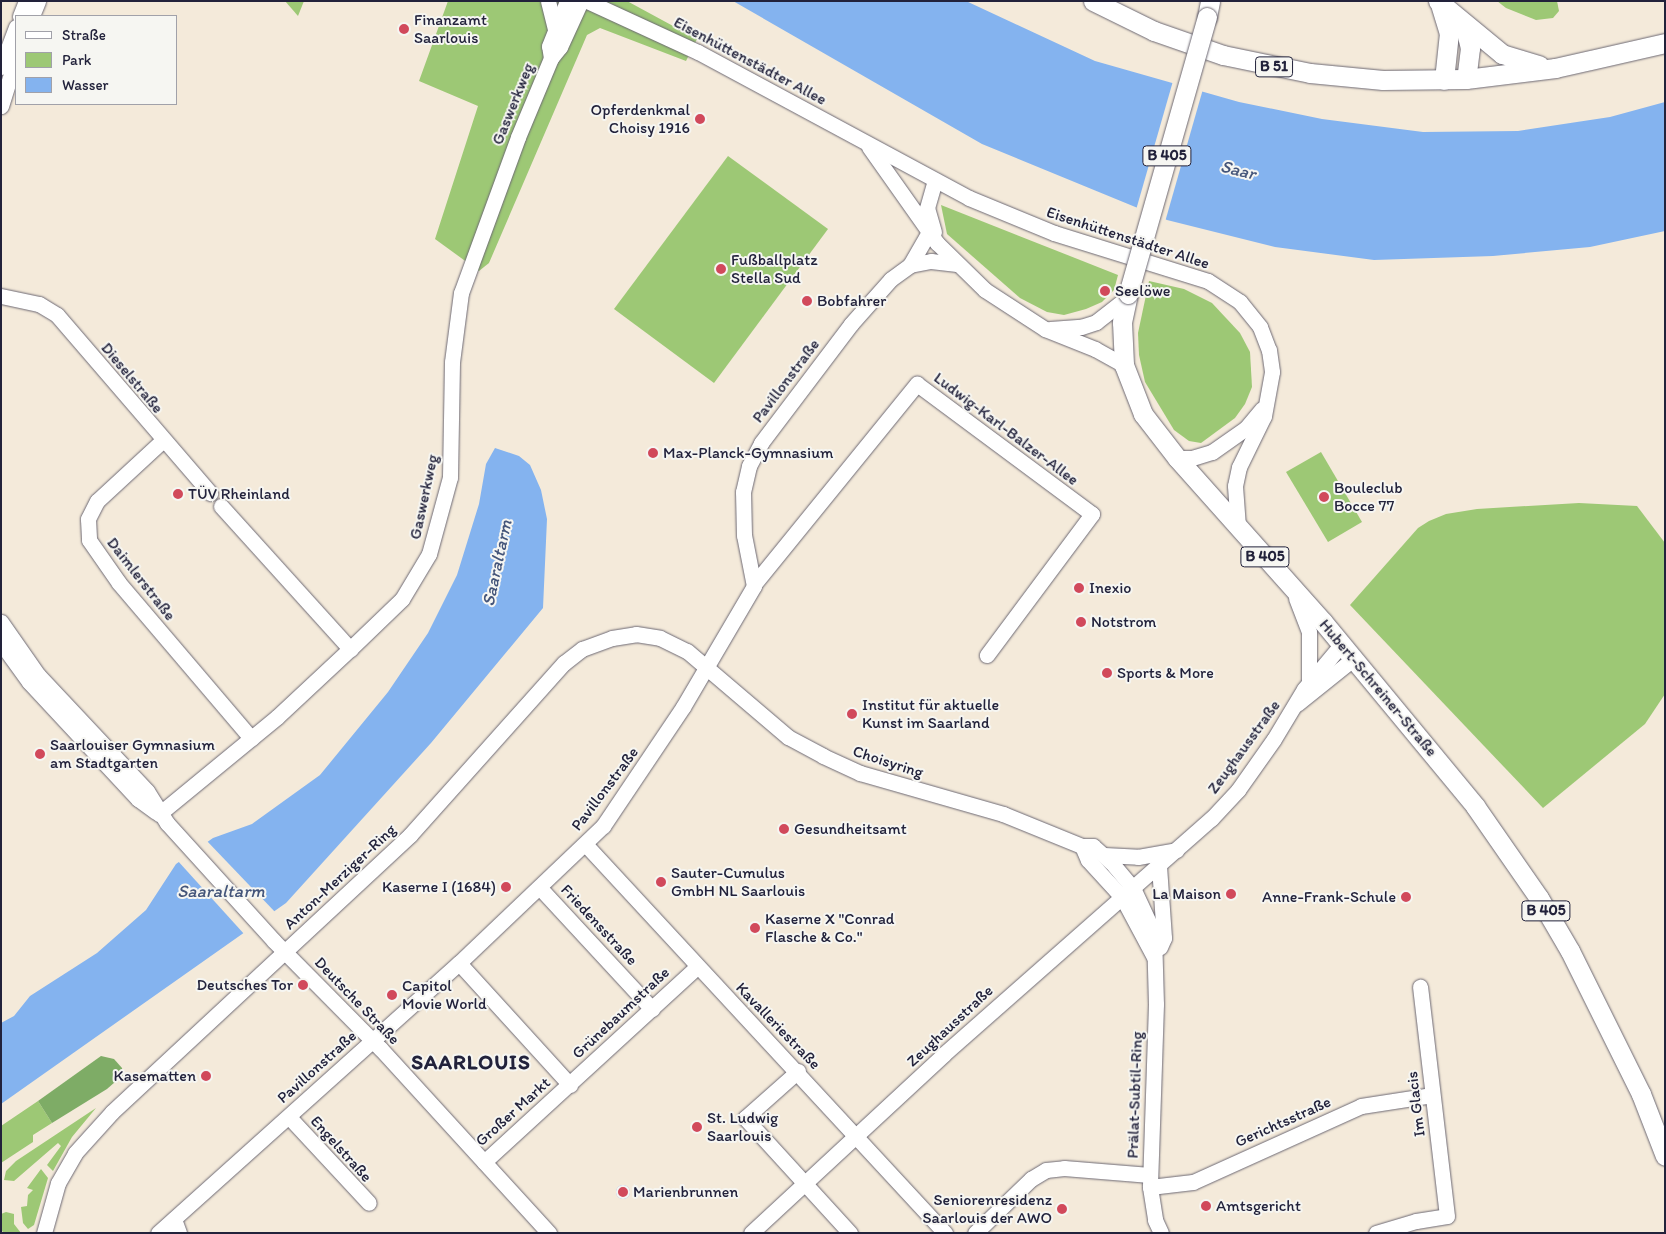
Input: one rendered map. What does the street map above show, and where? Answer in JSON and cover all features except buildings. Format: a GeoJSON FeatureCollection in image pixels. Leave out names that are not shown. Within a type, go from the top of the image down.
{"type":"FeatureCollection","features":[{"type":"Feature","properties":{"kind":"main road","name":"B 51"},"geometry":{"type":"LineString","coordinates":[[1093,1],[1154,31],[1223,55],[1268,66],[1383,80],[1466,79],[1555,68],[1665,43]]}},
{"type":"Feature","properties":{"kind":"main road","name":"B 51"},"geometry":{"type":"LineString","coordinates":[[1438,1],[1448,22],[1449,33],[1444,80]]}},
{"type":"Feature","properties":{"kind":"main road","name":"B 51"},"geometry":{"type":"LineString","coordinates":[[1438,1],[1502,54],[1555,68]]}},
{"type":"Feature","properties":{"kind":"main road","name":"B 405"},"geometry":{"type":"LineString","coordinates":[[1127,296],[1209,9]]}},
{"type":"Feature","properties":{"kind":"main road"},"geometry":{"type":"LineString","coordinates":[[1463,23],[1470,48],[1466,79]]}},
{"type":"Feature","properties":{"kind":"main road","name":"Hubert-Schreiner-Straße"},"geometry":{"type":"LineString","coordinates":[[1127,296],[1122,322],[1124,365],[1143,414],[1177,458],[1292,587],[1475,806],[1539,898],[1597,1002],[1641,1094],[1665,1156]]}},
{"type":"Feature","properties":{"kind":"street","name":"Gaswerkweg"},"geometry":{"type":"LineString","coordinates":[[548,1],[554,30]]}},
{"type":"Feature","properties":{"kind":"street","name":"Gaswerkweg"},"geometry":{"type":"LineString","coordinates":[[551,58],[549,46],[567,1]]}},
{"type":"Feature","properties":{"kind":"street","name":"Gaswerkweg"},"geometry":{"type":"LineString","coordinates":[[159,814],[251,738],[350,650],[402,599],[429,554],[450,477],[452,362],[461,293],[518,137],[551,58],[560,47],[581,1]]}},
{"type":"Feature","properties":{"kind":"street","name":"Eisenhüttenstädter Allee"},"geometry":{"type":"LineString","coordinates":[[587,1],[698,52],[935,180],[1054,233],[1216,287],[1240,302],[1260,327],[1269,350],[1272,372],[1269,397],[1256,436],[1239,467],[1235,493],[1238,527]]}},
{"type":"Feature","properties":{"kind":"street"},"geometry":{"type":"LineString","coordinates":[[1,67],[15,30]]}},
{"type":"Feature","properties":{"kind":"street"},"geometry":{"type":"LineString","coordinates":[[1,106],[15,61]]}},
{"type":"Feature","properties":{"kind":"street","name":"Eisenhüttenstädter Allee"},"geometry":{"type":"LineString","coordinates":[[867,144],[933,237],[955,264],[985,290],[1045,329],[1095,349],[1124,365]]}},
{"type":"Feature","properties":{"kind":"street","name":"Eisenhüttenstädter Allee"},"geometry":{"type":"LineString","coordinates":[[933,237],[928,208],[935,180]]}},
{"type":"Feature","properties":{"kind":"street","name":"Pavillonstraße"},"geometry":{"type":"LineString","coordinates":[[158,1233],[177,1226],[289,1117],[540,888],[603,826],[651,757],[707,668],[755,582],[742,514],[749,466],[777,421],[851,324],[891,279],[910,265],[933,237]]}},
{"type":"Feature","properties":{"kind":"street","name":"Pavillonstraße"},"geometry":{"type":"LineString","coordinates":[[910,265],[931,261],[955,264]]}},
{"type":"Feature","properties":{"kind":"street","name":"Dieselstraße"},"geometry":{"type":"LineString","coordinates":[[1,296],[39,304],[56,315],[162,441],[210,493]]}},
{"type":"Feature","properties":{"kind":"street"},"geometry":{"type":"LineString","coordinates":[[1045,329],[1081,327],[1096,322],[1127,296]]}},
{"type":"Feature","properties":{"kind":"street","name":"Dieselstraße"},"geometry":{"type":"LineString","coordinates":[[1,306],[18,301]]}},
{"type":"Feature","properties":{"kind":"street","name":"Ludwig-Karl-Balzer-Allee"},"geometry":{"type":"LineString","coordinates":[[755,582],[917,384],[1092,514],[987,655]]}},
{"type":"Feature","properties":{"kind":"street","name":"Eisenhüttenstädter Allee"},"geometry":{"type":"LineString","coordinates":[[1177,458],[1202,456],[1230,441],[1259,414],[1269,397]]}},
{"type":"Feature","properties":{"kind":"street","name":"Daimlerstraße"},"geometry":{"type":"LineString","coordinates":[[162,441],[97,500],[88,519],[90,540],[114,576],[251,738]]}},
{"type":"Feature","properties":{"kind":"street"},"geometry":{"type":"LineString","coordinates":[[222,506],[350,650]]}},
{"type":"Feature","properties":{"kind":"street","name":"Zeughausstraße"},"geometry":{"type":"LineString","coordinates":[[1292,587],[1309,632],[1309,682]]}},
{"type":"Feature","properties":{"kind":"street"},"geometry":{"type":"LineString","coordinates":[[1,622],[38,675],[147,791],[159,814]]}},
{"type":"Feature","properties":{"kind":"street","name":"Anton-Merziger-Ring"},"geometry":{"type":"LineString","coordinates":[[44,1233],[58,1183],[75,1153],[95,1129],[286,953],[410,835],[564,663],[582,649],[612,638],[644,635],[660,638],[687,651],[707,668]]}},
{"type":"Feature","properties":{"kind":"street"},"geometry":{"type":"LineString","coordinates":[[1,643],[29,682],[138,799],[159,814]]}},
{"type":"Feature","properties":{"kind":"street","name":"Zeughausstraße"},"geometry":{"type":"LineString","coordinates":[[751,1233],[858,1136],[944,1054],[1177,850],[1238,790],[1296,705],[1309,682],[1347,652]]}},
{"type":"Feature","properties":{"kind":"street","name":"Zeughausstraße"},"geometry":{"type":"LineString","coordinates":[[1296,705],[1347,652]]}},
{"type":"Feature","properties":{"kind":"street","name":"Choisyring"},"geometry":{"type":"LineString","coordinates":[[707,668],[788,737],[860,774],[1004,814],[1082,846],[1093,846],[1104,855],[1128,893],[1155,958]]}},
{"type":"Feature","properties":{"kind":"street","name":"Deutsche Straße"},"geometry":{"type":"LineString","coordinates":[[159,814],[274,941],[373,1040],[484,1162]]}},
{"type":"Feature","properties":{"kind":"street","name":"Kavalleriestraße"},"geometry":{"type":"LineString","coordinates":[[586,844],[697,967],[858,1136],[944,1233]]}},
{"type":"Feature","properties":{"kind":"street","name":"Choisyring"},"geometry":{"type":"LineString","coordinates":[[1082,846],[1088,860],[1128,893]]}},
{"type":"Feature","properties":{"kind":"street"},"geometry":{"type":"LineString","coordinates":[[1104,855],[1138,857],[1177,850]]}},
{"type":"Feature","properties":{"kind":"street","name":"Prälat-Subtil-Ring"},"geometry":{"type":"LineString","coordinates":[[1159,866],[1164,938],[1155,958],[1150,1181],[1155,1220],[1161,1233]]}},
{"type":"Feature","properties":{"kind":"street","name":"Friedensstraße"},"geometry":{"type":"LineString","coordinates":[[540,888],[652,1009]]}},
{"type":"Feature","properties":{"kind":"street"},"geometry":{"type":"LineString","coordinates":[[459,963],[570,1085]]}},
{"type":"Feature","properties":{"kind":"street","name":"Grünebaumstraße"},"geometry":{"type":"LineString","coordinates":[[570,1085],[697,967]]}},
{"type":"Feature","properties":{"kind":"street","name":"Im Glacis"},"geometry":{"type":"LineString","coordinates":[[1376,1233],[1416,1221],[1447,1216],[1420,987]]}},
{"type":"Feature","properties":{"kind":"street"},"geometry":{"type":"LineString","coordinates":[[798,1071],[745,1118],[804,1185],[850,1233]]}},
{"type":"Feature","properties":{"kind":"street","name":"Großer Markt"},"geometry":{"type":"LineString","coordinates":[[549,1233],[484,1162],[570,1085]]}},
{"type":"Feature","properties":{"kind":"street","name":"Gerichtsstraße"},"geometry":{"type":"LineString","coordinates":[[975,1233],[1031,1178],[1046,1170],[1064,1168],[1150,1181],[1193,1182],[1361,1106],[1432,1095]]}},
{"type":"Feature","properties":{"kind":"street","name":"Engelstraße"},"geometry":{"type":"LineString","coordinates":[[289,1117],[369,1203]]}},
{"type":"Feature","properties":{"kind":"green space"},"geometry":{"type":"Polygon","coordinates":[[[285,1],[304,1],[298,16],[285,1]]]}},
{"type":"Feature","properties":{"kind":"green space"},"geometry":{"type":"Polygon","coordinates":[[[448,1],[627,1],[697,39],[686,61],[600,28],[587,35],[489,263],[479,271],[435,239],[478,106],[419,81],[448,1]]]}},
{"type":"Feature","properties":{"kind":"green space"},"geometry":{"type":"Polygon","coordinates":[[[1497,1],[1557,1],[1559,11],[1553,18],[1536,20],[1506,8],[1497,1]]]}},
{"type":"Feature","properties":{"kind":"green space","name":"Fußballplatz Stella Sud"},"geometry":{"type":"Polygon","coordinates":[[[728,156],[828,229],[714,383],[614,309],[728,156]]]}},
{"type":"Feature","properties":{"kind":"green space"},"geometry":{"type":"Polygon","coordinates":[[[941,205],[1118,275],[1114,290],[1102,302],[1086,309],[1064,315],[1047,312],[1020,298],[947,234],[941,205]]]}},
{"type":"Feature","properties":{"kind":"green space"},"geometry":{"type":"Polygon","coordinates":[[[1149,281],[1184,289],[1212,303],[1240,333],[1250,352],[1252,387],[1245,404],[1235,418],[1201,443],[1189,441],[1174,430],[1145,382],[1139,355],[1138,333],[1149,281]]]}},
{"type":"Feature","properties":{"kind":"green space","name":"Bouleclub Bocce 77"},"geometry":{"type":"Polygon","coordinates":[[[1321,452],[1362,522],[1328,542],[1286,472],[1321,452]]]}},
{"type":"Feature","properties":{"kind":"green space"},"geometry":{"type":"Polygon","coordinates":[[[1579,503],[1637,506],[1665,543],[1665,694],[1645,724],[1543,808],[1350,605],[1418,528],[1429,521],[1446,514],[1477,509],[1579,503]]]}},
{"type":"Feature","properties":{"kind":"green space"},"geometry":{"type":"Polygon","coordinates":[[[101,1056],[114,1059],[122,1068],[123,1075],[107,1089],[52,1123],[38,1101],[101,1056]]]}},
{"type":"Feature","properties":{"kind":"green space"},"geometry":{"type":"Polygon","coordinates":[[[38,1101],[52,1123],[33,1135],[33,1142],[1,1163],[1,1126],[38,1101]]]}},
{"type":"Feature","properties":{"kind":"green space"},"geometry":{"type":"Polygon","coordinates":[[[96,1108],[72,1137],[53,1171],[47,1165],[61,1146],[58,1143],[14,1181],[4,1180],[6,1171],[16,1161],[96,1108]]]}},
{"type":"Feature","properties":{"kind":"green space"},"geometry":{"type":"Polygon","coordinates":[[[41,1169],[48,1178],[34,1225],[28,1229],[23,1223],[21,1207],[27,1206],[28,1195],[33,1190],[27,1188],[41,1169]]]}},
{"type":"Feature","properties":{"kind":"green space"},"geometry":{"type":"Polygon","coordinates":[[[6,1212],[14,1214],[14,1224],[21,1233],[4,1233],[1,1230],[1,1214],[6,1212]]]}},
{"type":"Feature","properties":{"kind":"water","name":"Saar"},"geometry":{"type":"Polygon","coordinates":[[[733,1],[966,1],[1095,61],[1239,102],[1322,119],[1423,132],[1518,131],[1610,117],[1665,102],[1665,231],[1590,247],[1493,256],[1374,260],[1275,247],[1167,220],[982,144],[733,1]]]}},
{"type":"Feature","properties":{"kind":"water","name":"Saaraltarm"},"geometry":{"type":"Polygon","coordinates":[[[495,448],[519,456],[530,465],[541,490],[547,519],[543,608],[431,743],[286,903],[1,1104],[1,1023],[14,1016],[30,996],[97,953],[146,910],[176,864],[213,838],[252,824],[320,775],[388,692],[428,633],[457,575],[479,504],[486,464],[495,448]]]}},
{"type":"Feature","properties":{"kind":"water","name":"Marienbrunnen"},"geometry":{"type":"Polygon","coordinates":[[[620,1185],[626,1185],[630,1192],[626,1199],[620,1199],[616,1195],[616,1189],[620,1185]]]}},
{"type":"Feature","properties":{"kind":"pier"},"geometry":{"type":"Polygon","coordinates":[[[1173,81],[1203,89],[1165,222],[1136,210],[1173,81]]]}},
{"type":"Feature","properties":{"kind":"pier"},"geometry":{"type":"Polygon","coordinates":[[[206,840],[276,913],[245,935],[177,860],[206,840]]]}},
{"type":"Feature","properties":{"kind":"place","name":"Finanzamt Saarlouis"},"geometry":{"type":"Point","coordinates":[404,29]}},
{"type":"Feature","properties":{"kind":"place","name":"Opferdenkmal Choisy 1916"},"geometry":{"type":"Point","coordinates":[700,119]}},
{"type":"Feature","properties":{"kind":"place","name":"Fußballplatz Stella Sud"},"geometry":{"type":"Point","coordinates":[721,269]}},
{"type":"Feature","properties":{"kind":"place","name":"Seelöwe"},"geometry":{"type":"Point","coordinates":[1105,291]}},
{"type":"Feature","properties":{"kind":"place","name":"Bobfahrer"},"geometry":{"type":"Point","coordinates":[807,301]}},
{"type":"Feature","properties":{"kind":"place","name":"Max-Planck-Gymnasium"},"geometry":{"type":"Point","coordinates":[653,453]}},
{"type":"Feature","properties":{"kind":"place","name":"TÜV Rheinland"},"geometry":{"type":"Point","coordinates":[178,494]}},
{"type":"Feature","properties":{"kind":"place","name":"Bouleclub Bocce 77"},"geometry":{"type":"Point","coordinates":[1324,497]}},
{"type":"Feature","properties":{"kind":"place","name":"Inexio"},"geometry":{"type":"Point","coordinates":[1079,588]}},
{"type":"Feature","properties":{"kind":"place","name":"Notstrom"},"geometry":{"type":"Point","coordinates":[1081,622]}},
{"type":"Feature","properties":{"kind":"place","name":"Sports & More"},"geometry":{"type":"Point","coordinates":[1107,673]}},
{"type":"Feature","properties":{"kind":"place","name":"Institut für aktuelle Kunst im Saarland"},"geometry":{"type":"Point","coordinates":[852,714]}},
{"type":"Feature","properties":{"kind":"place","name":"Saarlouiser Gymnasium am Stadtgarten"},"geometry":{"type":"Point","coordinates":[40,754]}},
{"type":"Feature","properties":{"kind":"place","name":"Gesundheitsamt"},"geometry":{"type":"Point","coordinates":[784,829]}},
{"type":"Feature","properties":{"kind":"place","name":"Sauter-Cumulus GmbH NL Saarlouis"},"geometry":{"type":"Point","coordinates":[661,882]}},
{"type":"Feature","properties":{"kind":"place","name":"Kaserne I (1684)"},"geometry":{"type":"Point","coordinates":[506,887]}},
{"type":"Feature","properties":{"kind":"place","name":"La Maison"},"geometry":{"type":"Point","coordinates":[1231,894]}},
{"type":"Feature","properties":{"kind":"place","name":"Anne-Frank-Schule"},"geometry":{"type":"Point","coordinates":[1406,897]}},
{"type":"Feature","properties":{"kind":"place","name":"Kaserne X \"Conrad Flasche & Co.\""},"geometry":{"type":"Point","coordinates":[755,928]}},
{"type":"Feature","properties":{"kind":"place","name":"Deutsches Tor"},"geometry":{"type":"Point","coordinates":[303,985]}},
{"type":"Feature","properties":{"kind":"place","name":"Capitol Movie World"},"geometry":{"type":"Point","coordinates":[392,995]}},
{"type":"Feature","properties":{"kind":"place","name":"Kasematten"},"geometry":{"type":"Point","coordinates":[206,1076]}},
{"type":"Feature","properties":{"kind":"place","name":"St. Ludwig Saarlouis"},"geometry":{"type":"Point","coordinates":[697,1127]}},
{"type":"Feature","properties":{"kind":"place","name":"Marienbrunnen"},"geometry":{"type":"Point","coordinates":[623,1192]}},
{"type":"Feature","properties":{"kind":"place","name":"Amtsgericht"},"geometry":{"type":"Point","coordinates":[1206,1206]}},
{"type":"Feature","properties":{"kind":"place","name":"Seniorenresidenz Saarlouis der AWO"},"geometry":{"type":"Point","coordinates":[1062,1209]}},
{"type":"Feature","properties":{"kind":"district","name":"SAARLOUIS"},"geometry":{"type":"Point","coordinates":[471,1062]}}]}
